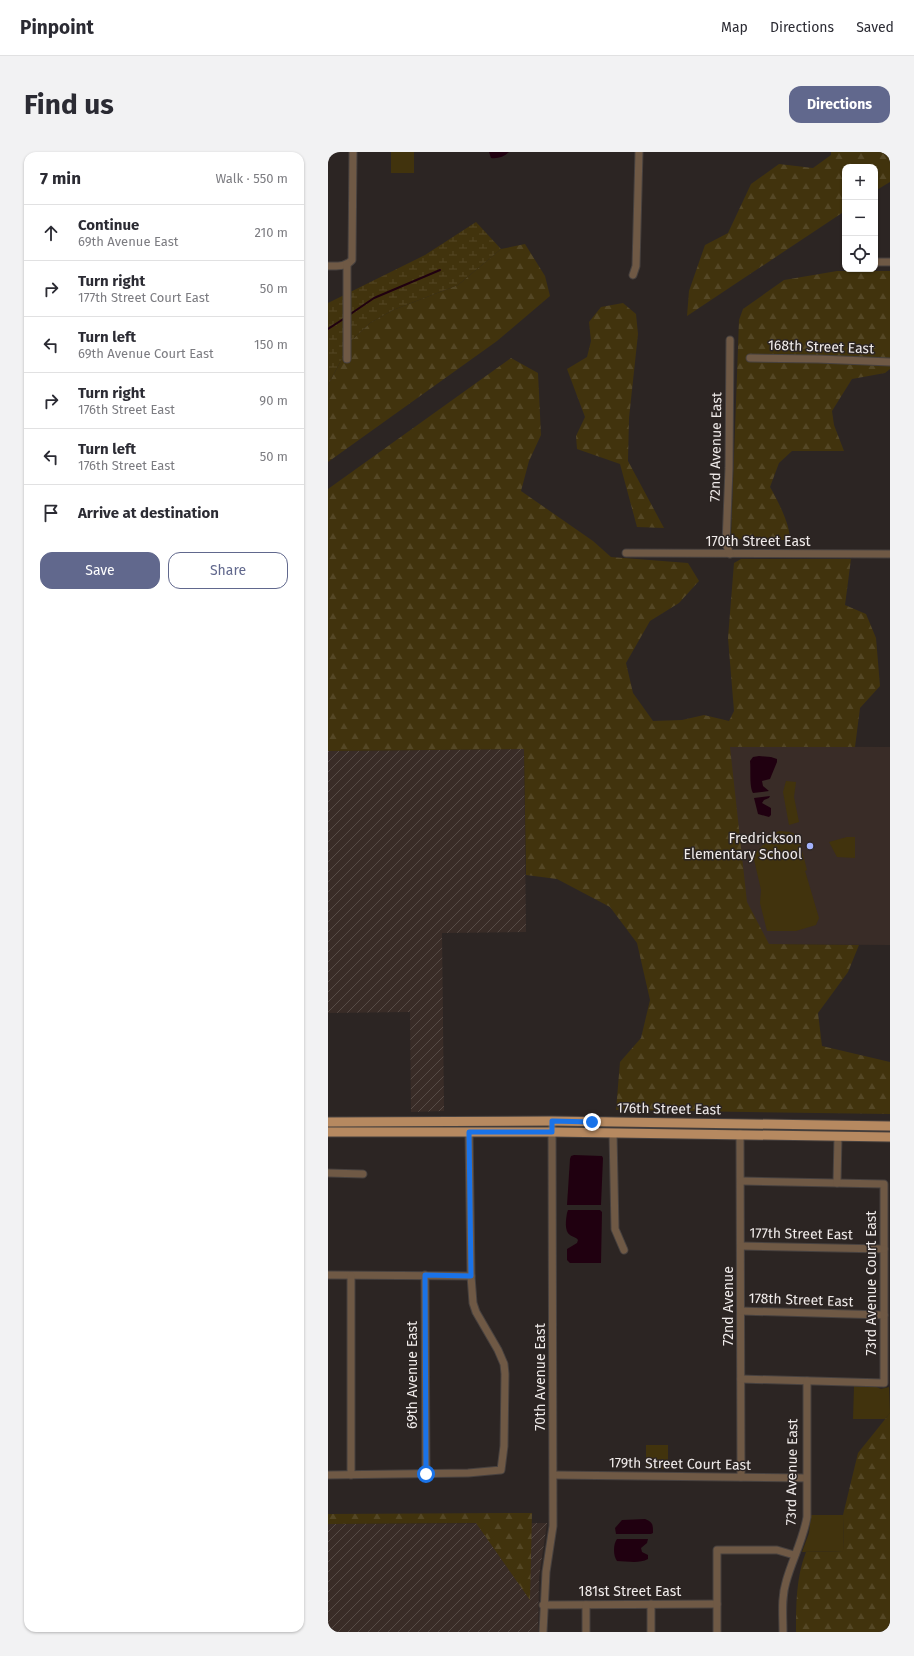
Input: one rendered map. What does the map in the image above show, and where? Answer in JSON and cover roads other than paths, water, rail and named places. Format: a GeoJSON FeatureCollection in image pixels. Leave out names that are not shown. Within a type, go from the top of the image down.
{"type":"FeatureCollection","features":[{"type":"Feature","properties":{"kind":"main road","name":"176th Street East"},"geometry":{"type":"LineString","coordinates":[[328,1122],[552,1121],[890,1126]]}},
{"type":"Feature","properties":{"kind":"main road","name":"176th Street East"},"geometry":{"type":"LineString","coordinates":[[328,1132],[613,1132],[890,1137]]}},
{"type":"Feature","properties":{"kind":"street"},"geometry":{"type":"LineString","coordinates":[[328,266],[347,264],[352,260],[353,152]]}},
{"type":"Feature","properties":{"kind":"street"},"geometry":{"type":"LineString","coordinates":[[633,275],[636,266],[639,152]]}},
{"type":"Feature","properties":{"kind":"street"},"geometry":{"type":"LineString","coordinates":[[878,262],[890,262]]}},
{"type":"Feature","properties":{"kind":"street"},"geometry":{"type":"LineString","coordinates":[[347,264],[347,358]]}},
{"type":"Feature","properties":{"kind":"street","name":"72nd Avenue East"},"geometry":{"type":"LineString","coordinates":[[730,340],[728,509],[726,544],[730,554]]}},
{"type":"Feature","properties":{"kind":"street","name":"168th Street East"},"geometry":{"type":"LineString","coordinates":[[750,358],[890,362]]}},
{"type":"Feature","properties":{"kind":"street","name":"170th Street East"},"geometry":{"type":"LineString","coordinates":[[626,553],[890,554]]}},
{"type":"Feature","properties":{"kind":"street","name":"70th Avenue East"},"geometry":{"type":"LineString","coordinates":[[543,1632],[543,1605],[546,1572],[553,1526],[554,1476],[552,1121]]}},
{"type":"Feature","properties":{"kind":"street"},"geometry":{"type":"LineString","coordinates":[[328,1475],[468,1473],[501,1470],[504,1446],[504,1364],[498,1350],[476,1312],[473,1303],[471,1276],[469,1132]]}},
{"type":"Feature","properties":{"kind":"street"},"geometry":{"type":"LineString","coordinates":[[613,1132],[616,1229],[624,1250]]}},
{"type":"Feature","properties":{"kind":"street","name":"72nd Avenue"},"geometry":{"type":"LineString","coordinates":[[740,1134],[742,1477]]}},
{"type":"Feature","properties":{"kind":"street"},"geometry":{"type":"LineString","coordinates":[[741,1181],[837,1183],[838,1136]]}},
{"type":"Feature","properties":{"kind":"street"},"geometry":{"type":"LineString","coordinates":[[328,1174],[364,1174]]}},
{"type":"Feature","properties":{"kind":"street","name":"73rd Avenue Court East"},"geometry":{"type":"LineString","coordinates":[[807,1381],[884,1383],[884,1184],[837,1183]]}},
{"type":"Feature","properties":{"kind":"street","name":"177th Street East"},"geometry":{"type":"LineString","coordinates":[[741,1246],[884,1249]]}},
{"type":"Feature","properties":{"kind":"street","name":"69th Avenue East"},"geometry":{"type":"LineString","coordinates":[[425,1275],[426,1474]]}},
{"type":"Feature","properties":{"kind":"street"},"geometry":{"type":"LineString","coordinates":[[328,1276],[471,1276]]}},
{"type":"Feature","properties":{"kind":"street"},"geometry":{"type":"LineString","coordinates":[[351,1276],[351,1475]]}},
{"type":"Feature","properties":{"kind":"street","name":"178th Street East"},"geometry":{"type":"LineString","coordinates":[[741,1311],[884,1316]]}},
{"type":"Feature","properties":{"kind":"street"},"geometry":{"type":"LineString","coordinates":[[741,1379],[807,1381]]}},
{"type":"Feature","properties":{"kind":"street","name":"73rd Avenue East"},"geometry":{"type":"LineString","coordinates":[[783,1632],[783,1595],[794,1555],[803,1537],[807,1517],[807,1381]]}},
{"type":"Feature","properties":{"kind":"street","name":"179th Street Court East"},"geometry":{"type":"LineString","coordinates":[[554,1476],[806,1478]]}},
{"type":"Feature","properties":{"kind":"street"},"geometry":{"type":"LineString","coordinates":[[717,1632],[717,1550],[778,1550],[794,1555]]}},
{"type":"Feature","properties":{"kind":"street"},"geometry":{"type":"LineString","coordinates":[[586,1604],[586,1632]]}},
{"type":"Feature","properties":{"kind":"street"},"geometry":{"type":"LineString","coordinates":[[651,1604],[651,1632]]}},
{"type":"Feature","properties":{"kind":"street","name":"181st Street East"},"geometry":{"type":"LineString","coordinates":[[543,1605],[717,1604]]}},
{"type":"Feature","properties":{"kind":"waterway"},"geometry":{"type":"LineString","coordinates":[[349,315],[374,298],[440,270]]}},
{"type":"Feature","properties":{"kind":"waterway"},"geometry":{"type":"LineString","coordinates":[[328,329],[345,318]]}},
{"type":"Feature","properties":{"kind":"place","name":"Fredrickson Elementary School"},"geometry":{"type":"Point","coordinates":[810,846]}}]}
